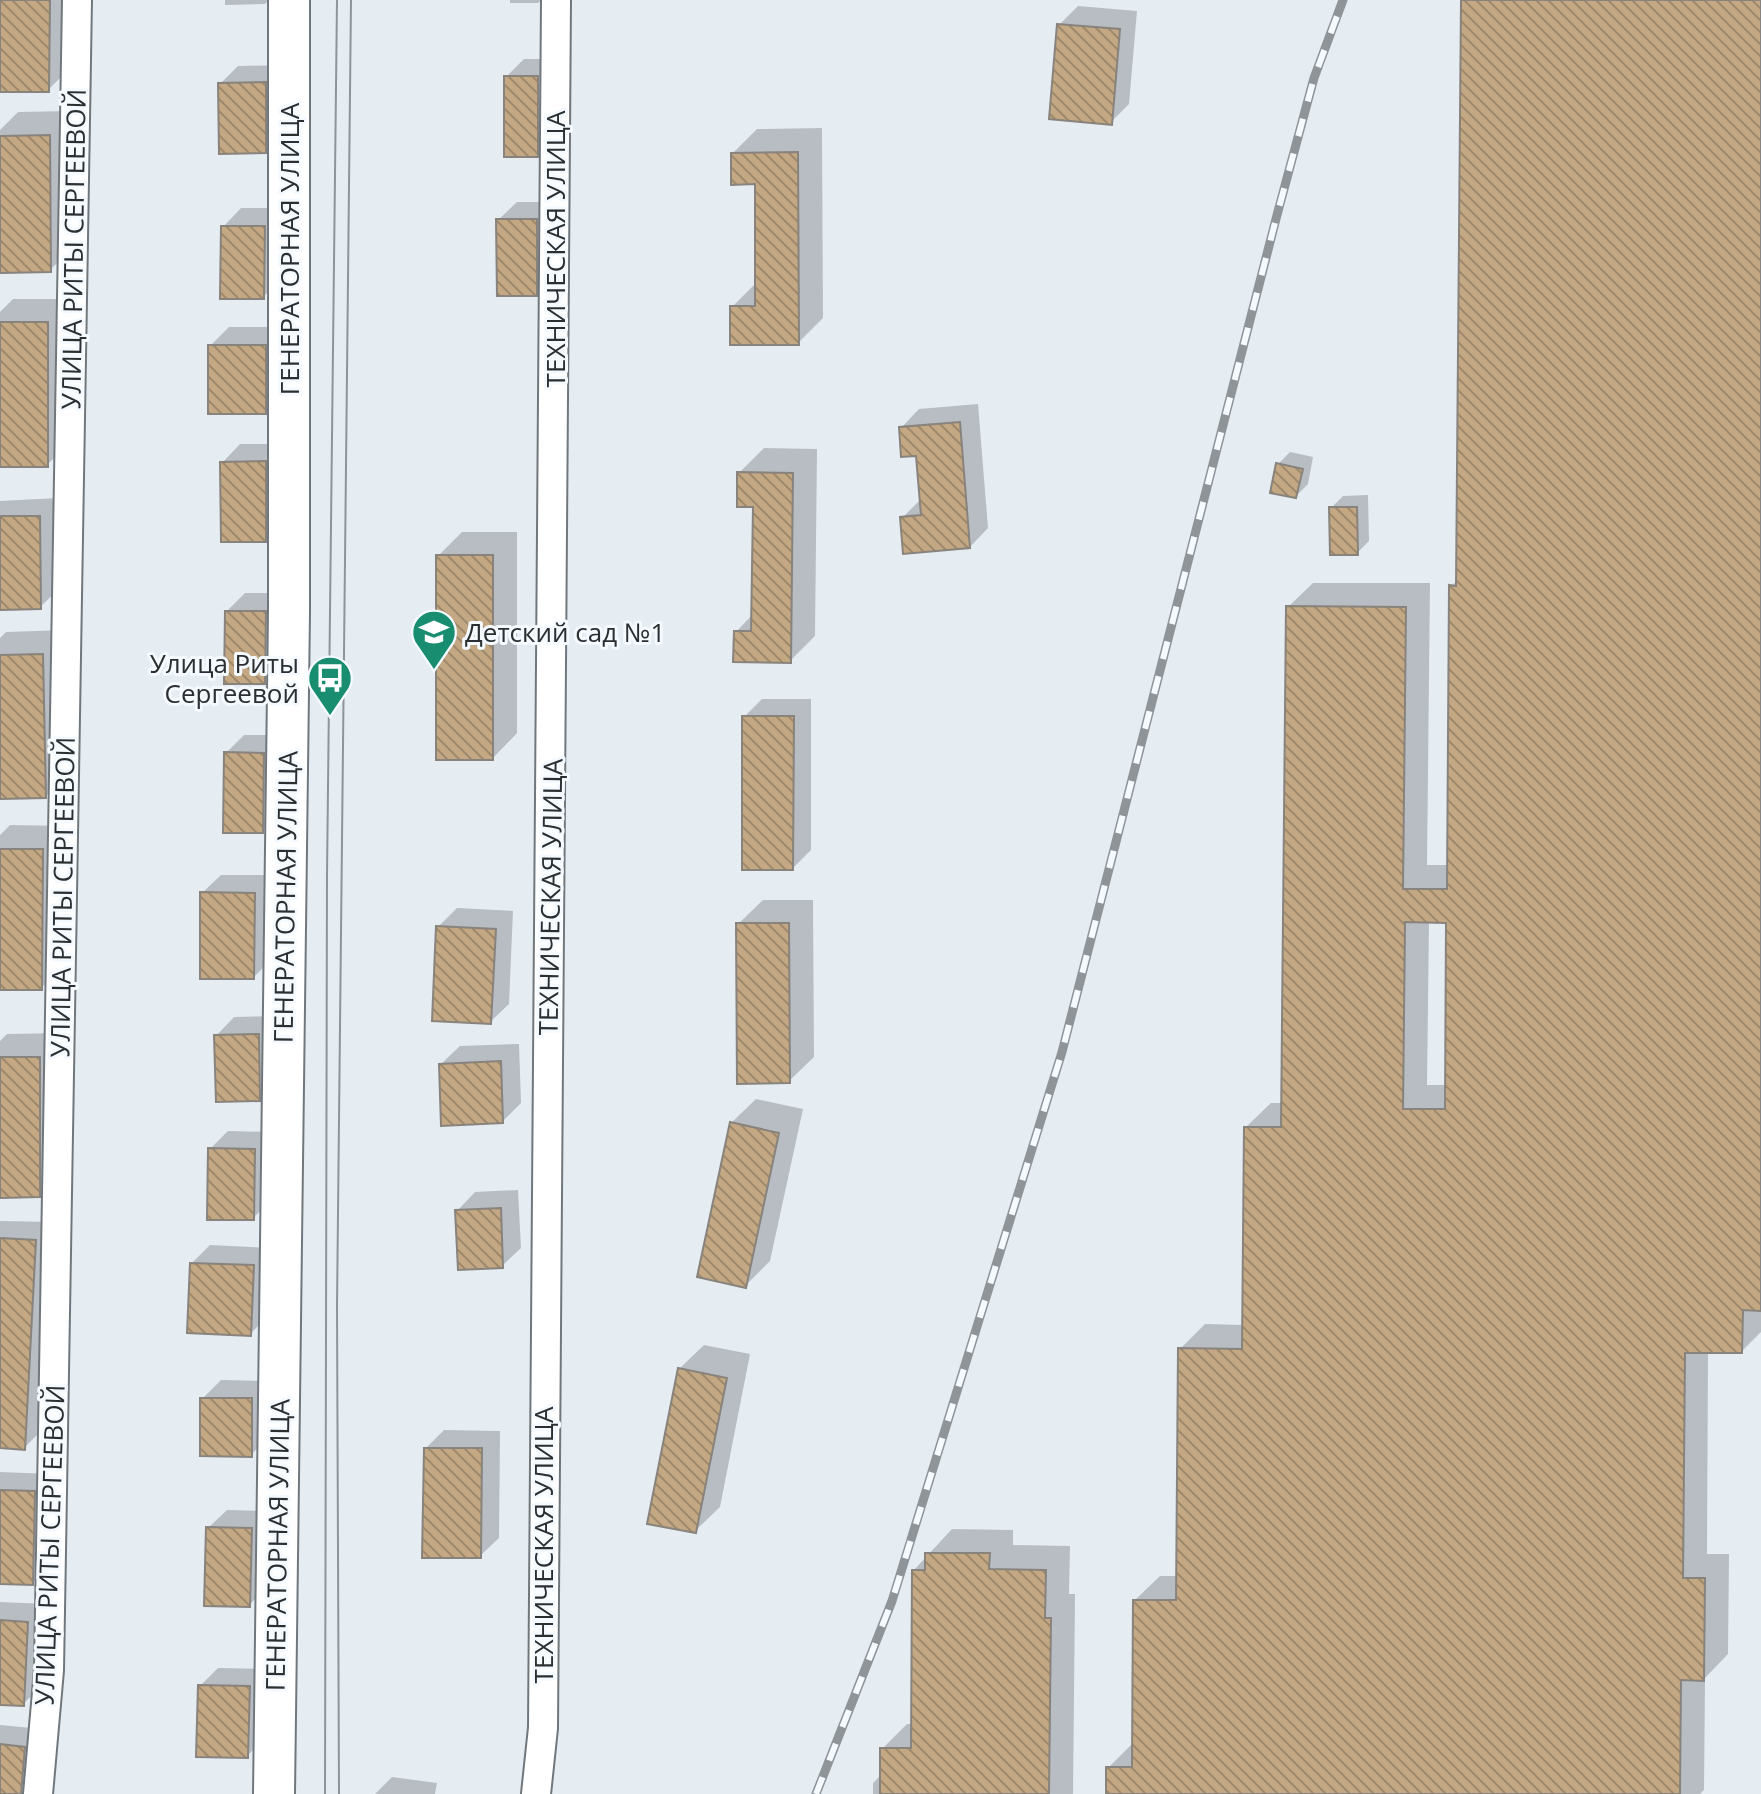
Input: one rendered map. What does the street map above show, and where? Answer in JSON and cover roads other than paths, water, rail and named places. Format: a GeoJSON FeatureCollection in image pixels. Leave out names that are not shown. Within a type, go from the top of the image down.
{"type":"FeatureCollection","features":[{"type":"Feature","properties":{"kind":"main road","name":"ГЕНЕРАТОРНАЯ УЛИЦА"},"geometry":{"type":"LineString","coordinates":[[274,1794],[289,612],[289,0]]}},
{"type":"Feature","properties":{"kind":"street","name":"УЛИЦА РИТЫ СЕРГЕЕВОЙ"},"geometry":{"type":"LineString","coordinates":[[38,1794],[49,1670],[77,0]]}},
{"type":"Feature","properties":{"kind":"street","name":"ТЕХНИЧЕСКАЯ УЛИЦА"},"geometry":{"type":"LineString","coordinates":[[536,1794],[543,1728],[556,0]]}},
{"type":"Feature","properties":{"kind":"tram line"},"geometry":{"type":"LineString","coordinates":[[325,1794],[327,875],[337,0]]}},
{"type":"Feature","properties":{"kind":"tram line"},"geometry":{"type":"LineString","coordinates":[[339,1794],[337,1307],[351,0]]}},
{"type":"Feature","properties":{"kind":"railway"},"geometry":{"type":"LineString","coordinates":[[816,1794],[892,1601],[1062,1052],[1277,215],[1314,78],[1343,0]]}},
{"type":"Feature","properties":{"kind":"place","name":"Детский сад №1"},"geometry":{"type":"Point","coordinates":[434,671]}},
{"type":"Feature","properties":{"kind":"place","name":"Улица Риты Сергеевой"},"geometry":{"type":"Point","coordinates":[330,717]}}]}
